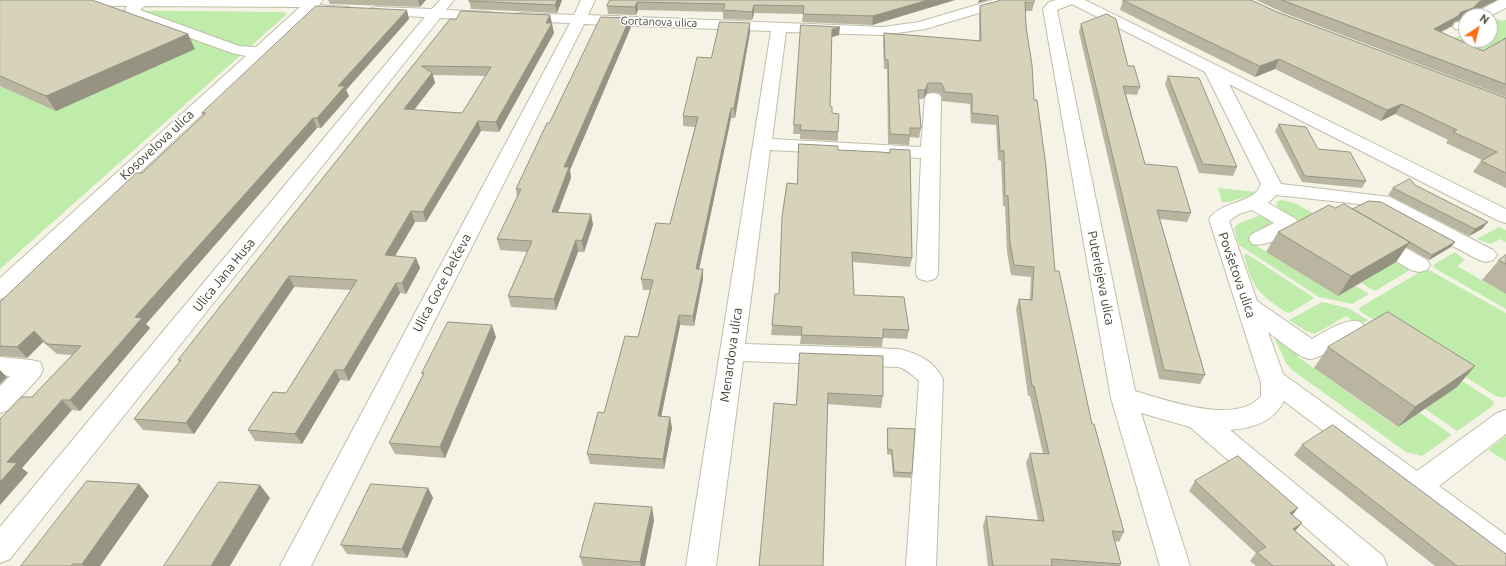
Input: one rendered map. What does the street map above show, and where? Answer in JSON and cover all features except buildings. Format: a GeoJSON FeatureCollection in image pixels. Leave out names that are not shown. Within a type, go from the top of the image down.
{"type":"FeatureCollection","features":[{"type":"Feature","properties":{"kind":"street","name":"Gortanova ulica"},"geometry":{"type":"LineString","coordinates":[[51,1],[302,3],[357,11],[442,7],[584,10],[778,27],[883,31],[900,30],[920,26],[1008,0]]}},
{"type":"Feature","properties":{"kind":"street"},"geometry":{"type":"LineString","coordinates":[[1072,0],[1506,218]]}},
{"type":"Feature","properties":{"kind":"street","name":"Puterlejeva ulica"},"geometry":{"type":"LineString","coordinates":[[1072,0],[1054,5],[1050,9],[1124,398],[1175,566]]}},
{"type":"Feature","properties":{"kind":"street"},"geometry":{"type":"LineString","coordinates":[[141,2],[132,9],[132,12],[237,50],[257,52]]}},
{"type":"Feature","properties":{"kind":"street"},"geometry":{"type":"LineString","coordinates":[[1494,8],[1506,2]]}},
{"type":"Feature","properties":{"kind":"street","name":"Kosovelova ulica"},"geometry":{"type":"LineString","coordinates":[[0,291],[257,52],[302,3]]}},
{"type":"Feature","properties":{"kind":"street","name":"Ulica Jana Husa"},"geometry":{"type":"LineString","coordinates":[[0,549],[442,7]]}},
{"type":"Feature","properties":{"kind":"street","name":"Ulica Goce Delčeva"},"geometry":{"type":"LineString","coordinates":[[295,566],[584,10]]}},
{"type":"Feature","properties":{"kind":"street","name":"Menardova ulica"},"geometry":{"type":"LineString","coordinates":[[701,566],[778,27]]}},
{"type":"Feature","properties":{"kind":"street"},"geometry":{"type":"LineString","coordinates":[[1212,70],[1271,184],[1271,189],[1383,201],[1486,255]]}},
{"type":"Feature","properties":{"kind":"street"},"geometry":{"type":"LineString","coordinates":[[927,274],[933,98]]}},
{"type":"Feature","properties":{"kind":"street"},"geometry":{"type":"LineString","coordinates":[[761,144],[930,153]]}},
{"type":"Feature","properties":{"kind":"street","name":"Povšetova ulica"},"geometry":{"type":"LineString","coordinates":[[1124,398],[1197,417],[1224,421],[1241,419],[1258,413],[1266,408],[1271,402],[1275,393],[1274,380],[1223,238],[1219,219],[1226,212],[1267,195],[1271,189]]}},
{"type":"Feature","properties":{"kind":"street"},"geometry":{"type":"LineString","coordinates":[[1292,191],[1332,214]]}},
{"type":"Feature","properties":{"kind":"street"},"geometry":{"type":"LineString","coordinates":[[1253,202],[1289,224],[1259,239]]}},
{"type":"Feature","properties":{"kind":"street"},"geometry":{"type":"LineString","coordinates":[[1359,230],[1419,265]]}},
{"type":"Feature","properties":{"kind":"street"},"geometry":{"type":"LineString","coordinates":[[1248,306],[1311,350],[1353,328]]}},
{"type":"Feature","properties":{"kind":"street"},"geometry":{"type":"LineString","coordinates":[[732,352],[899,358],[909,360],[925,372],[931,379],[921,566]]}},
{"type":"Feature","properties":{"kind":"street"},"geometry":{"type":"LineString","coordinates":[[0,366],[31,369],[0,403]]}},
{"type":"Feature","properties":{"kind":"street"},"geometry":{"type":"LineString","coordinates":[[1274,380],[1506,552]]}},
{"type":"Feature","properties":{"kind":"street"},"geometry":{"type":"LineString","coordinates":[[1197,417],[1372,566]]}},
{"type":"Feature","properties":{"kind":"street"},"geometry":{"type":"LineString","coordinates":[[1417,487],[1506,420]]}},
{"type":"Feature","properties":{"kind":"green space"},"geometry":{"type":"Polygon","coordinates":[[[0,9],[283,12],[287,14],[0,269],[0,9]]]}},
{"type":"Feature","properties":{"kind":"green space"},"geometry":{"type":"Polygon","coordinates":[[[1498,20],[1506,20],[1506,64],[1442,45],[1458,36],[1458,48],[1498,48],[1498,20]]]}},
{"type":"Feature","properties":{"kind":"green space"},"geometry":{"type":"Polygon","coordinates":[[[1218,188],[1256,192],[1229,202],[1222,202],[1218,188]]]}},
{"type":"Feature","properties":{"kind":"green space"},"geometry":{"type":"Polygon","coordinates":[[[1283,200],[1297,204],[1410,270],[1375,291],[1361,283],[1388,266],[1281,211],[1276,204],[1278,201],[1283,200]]]}},
{"type":"Feature","properties":{"kind":"green space"},"geometry":{"type":"Polygon","coordinates":[[[1260,215],[1271,221],[1272,224],[1249,235],[1251,243],[1267,252],[1356,286],[1369,294],[1352,304],[1319,297],[1239,245],[1234,228],[1238,224],[1260,215]]]}},
{"type":"Feature","properties":{"kind":"green space"},"geometry":{"type":"Polygon","coordinates":[[[1499,227],[1506,230],[1506,242],[1500,239],[1491,244],[1477,239],[1499,227]]]}},
{"type":"Feature","properties":{"kind":"green space"},"geometry":{"type":"Polygon","coordinates":[[[1455,252],[1465,260],[1457,266],[1506,294],[1506,309],[1436,269],[1433,265],[1455,252]]]}},
{"type":"Feature","properties":{"kind":"green space"},"geometry":{"type":"Polygon","coordinates":[[[1247,254],[1313,297],[1313,299],[1290,313],[1283,310],[1263,295],[1254,284],[1244,255],[1247,254]]]}},
{"type":"Feature","properties":{"kind":"green space"},"geometry":{"type":"Polygon","coordinates":[[[1425,269],[1506,313],[1506,396],[1504,398],[1496,396],[1361,312],[1359,308],[1425,269]]]}},
{"type":"Feature","properties":{"kind":"green space"},"geometry":{"type":"Polygon","coordinates":[[[1322,302],[1348,308],[1368,320],[1360,326],[1346,316],[1315,334],[1306,331],[1289,320],[1322,302]]]}},
{"type":"Feature","properties":{"kind":"green space"},"geometry":{"type":"Polygon","coordinates":[[[1382,330],[1492,400],[1494,405],[1457,431],[1425,409],[1456,387],[1382,330]]]}},
{"type":"Feature","properties":{"kind":"green space"},"geometry":{"type":"Polygon","coordinates":[[[1281,338],[1291,342],[1298,357],[1397,427],[1419,412],[1452,435],[1422,456],[1406,452],[1292,370],[1286,363],[1275,339],[1281,338]]]}},
{"type":"Feature","properties":{"kind":"green space"},"geometry":{"type":"Polygon","coordinates":[[[1506,436],[1506,461],[1488,450],[1506,436]]]}}]}
